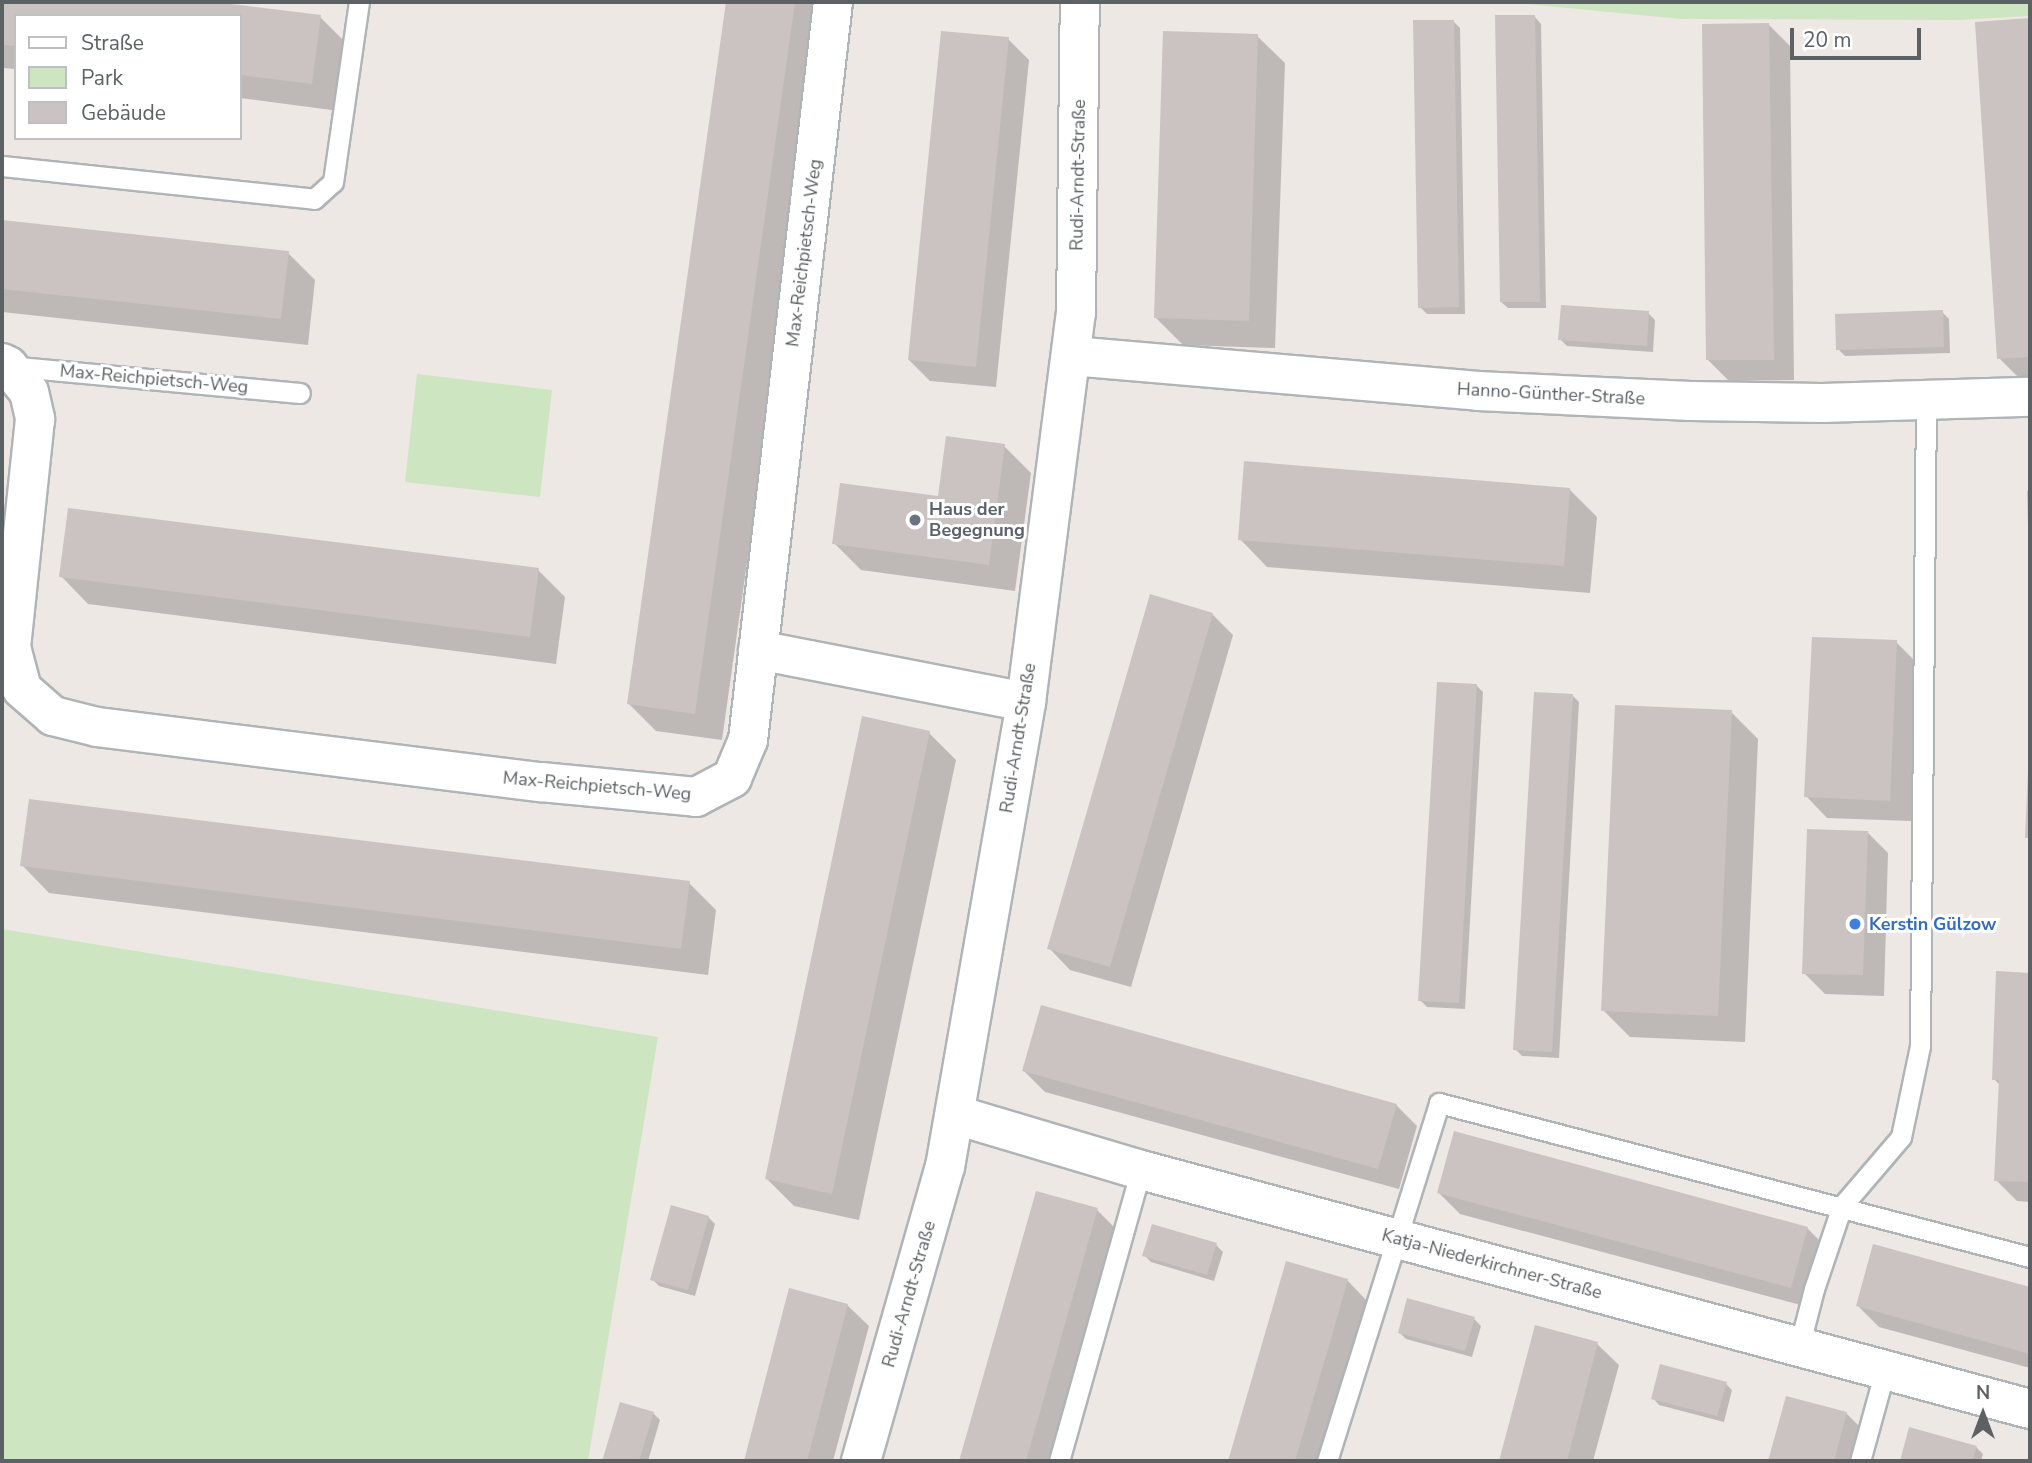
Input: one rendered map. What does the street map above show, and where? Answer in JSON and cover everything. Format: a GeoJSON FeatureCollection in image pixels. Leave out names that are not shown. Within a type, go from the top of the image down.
{"type":"FeatureCollection","features":[{"type":"Feature","properties":{"kind":"street","name":"Max-Reichpietsch-Weg"},"geometry":{"type":"LineString","coordinates":[[5,364],[29,392],[35,419],[11,648],[22,689],[53,716],[110,729],[554,783],[696,797],[732,778],[748,740],[833,2]]}},
{"type":"Feature","properties":{"kind":"street","name":"Rudi-Arndt-Straße"},"geometry":{"type":"LineString","coordinates":[[861,1461],[945,1167],[1026,702],[1076,313],[1080,2]]}},
{"type":"Feature","properties":{"kind":"street","name":"Hanno-Günther-Straße"},"geometry":{"type":"LineString","coordinates":[[1072,356],[1503,392],[1704,401],[1822,403],[2030,397]]}},
{"type":"Feature","properties":{"kind":"street"},"geometry":{"type":"LineString","coordinates":[[758,650],[1026,702]]}},
{"type":"Feature","properties":{"kind":"street","name":"Katja-Niederkirchner-Straße"},"geometry":{"type":"LineString","coordinates":[[956,1115],[1141,1170],[2030,1409]]}},
{"type":"Feature","properties":{"kind":"lane"},"geometry":{"type":"LineString","coordinates":[[2,166],[314,199],[333,183],[359,2]]}},
{"type":"Feature","properties":{"kind":"lane","name":"Max-Reichpietsch-Weg"},"geometry":{"type":"LineString","coordinates":[[5,364],[300,393]]}},
{"type":"Feature","properties":{"kind":"lane"},"geometry":{"type":"LineString","coordinates":[[1799,1347],[1814,1289],[1842,1206],[1901,1137],[1920,1046],[1926,400]]}},
{"type":"Feature","properties":{"kind":"lane"},"geometry":{"type":"LineString","coordinates":[[1327,1461],[1439,1103],[2030,1256]]}},
{"type":"Feature","properties":{"kind":"lane"},"geometry":{"type":"LineString","coordinates":[[1059,1461],[1141,1170]]}},
{"type":"Feature","properties":{"kind":"lane"},"geometry":{"type":"LineString","coordinates":[[1860,1461],[1885,1370]]}},
{"type":"Feature","properties":{"kind":"green space"},"geometry":{"type":"Polygon","coordinates":[[[1505,2],[2030,2],[2030,16],[1956,20],[1681,19],[1505,2]]]}},
{"type":"Feature","properties":{"kind":"green space"},"geometry":{"type":"Polygon","coordinates":[[[417,374],[552,390],[540,497],[405,482],[417,374]]]}},
{"type":"Feature","properties":{"kind":"green space"},"geometry":{"type":"Polygon","coordinates":[[[2,929],[658,1037],[588,1461],[2,1461],[2,929]]]}},
{"type":"Feature","properties":{"kind":"building"},"geometry":{"type":"Polygon","coordinates":[[[2,2],[214,2],[321,15],[312,84],[242,75],[242,14],[14,14],[14,46],[2,45],[2,2]]]}},
{"type":"Feature","properties":{"kind":"building"},"geometry":{"type":"Polygon","coordinates":[[[726,2],[795,2],[695,714],[627,704],[726,2]]]}},
{"type":"Feature","properties":{"kind":"building"},"geometry":{"type":"Polygon","coordinates":[[[1495,15],[1535,15],[1540,302],[1500,302],[1495,15]]]}},
{"type":"Feature","properties":{"kind":"building"},"geometry":{"type":"Polygon","coordinates":[[[2030,18],[2030,357],[1997,359],[1975,22],[2030,18]]]}},
{"type":"Feature","properties":{"kind":"building"},"geometry":{"type":"Polygon","coordinates":[[[1413,20],[1454,20],[1459,307],[1418,308],[1413,20]]]}},
{"type":"Feature","properties":{"kind":"building"},"geometry":{"type":"Polygon","coordinates":[[[1769,23],[1774,360],[1706,360],[1702,24],[1769,23]]]}},
{"type":"Feature","properties":{"kind":"building"},"geometry":{"type":"Polygon","coordinates":[[[941,31],[1009,37],[976,367],[908,360],[941,31]]]}},
{"type":"Feature","properties":{"kind":"building"},"geometry":{"type":"Polygon","coordinates":[[[1163,31],[1258,34],[1249,321],[1154,318],[1163,31]]]}},
{"type":"Feature","properties":{"kind":"building"},"geometry":{"type":"Polygon","coordinates":[[[2,220],[289,251],[281,319],[2,289],[2,220]]]}},
{"type":"Feature","properties":{"kind":"building"},"geometry":{"type":"Polygon","coordinates":[[[1561,305],[1649,311],[1647,346],[1558,340],[1561,305]]]}},
{"type":"Feature","properties":{"kind":"building"},"geometry":{"type":"Polygon","coordinates":[[[1943,310],[1944,347],[1836,350],[1835,314],[1943,310]]]}},
{"type":"Feature","properties":{"kind":"building","name":"Haus der Begegnung"},"geometry":{"type":"Polygon","coordinates":[[[946,436],[1005,444],[989,565],[832,544],[840,483],[938,496],[946,436]]]}},
{"type":"Feature","properties":{"kind":"building"},"geometry":{"type":"Polygon","coordinates":[[[1244,461],[1570,488],[1564,566],[1238,540],[1244,461]]]}},
{"type":"Feature","properties":{"kind":"building"},"geometry":{"type":"Polygon","coordinates":[[[2030,490],[2030,526],[2028,526],[2027,491],[2030,490]]]}},
{"type":"Feature","properties":{"kind":"building"},"geometry":{"type":"Polygon","coordinates":[[[68,508],[539,568],[530,637],[59,577],[68,508]]]}},
{"type":"Feature","properties":{"kind":"building"},"geometry":{"type":"Polygon","coordinates":[[[1150,594],[1213,613],[1110,967],[1047,949],[1150,594]]]}},
{"type":"Feature","properties":{"kind":"building"},"geometry":{"type":"Polygon","coordinates":[[[1812,637],[1897,640],[1890,801],[1804,797],[1812,637]]]}},
{"type":"Feature","properties":{"kind":"building"},"geometry":{"type":"Polygon","coordinates":[[[1437,682],[1477,684],[1459,1003],[1418,1001],[1437,682]]]}},
{"type":"Feature","properties":{"kind":"building"},"geometry":{"type":"Polygon","coordinates":[[[1534,692],[1573,694],[1552,1052],[1513,1050],[1534,692]]]}},
{"type":"Feature","properties":{"kind":"building"},"geometry":{"type":"Polygon","coordinates":[[[1615,705],[1732,710],[1718,1016],[1601,1011],[1615,705]]]}},
{"type":"Feature","properties":{"kind":"building"},"geometry":{"type":"Polygon","coordinates":[[[862,716],[930,731],[832,1194],[765,1179],[862,716]]]}},
{"type":"Feature","properties":{"kind":"building"},"geometry":{"type":"Polygon","coordinates":[[[2028,772],[2030,838],[2025,838],[2028,772]]]}},
{"type":"Feature","properties":{"kind":"building"},"geometry":{"type":"Polygon","coordinates":[[[29,799],[690,881],[681,949],[20,866],[29,799]]]}},
{"type":"Feature","properties":{"kind":"building"},"geometry":{"type":"Polygon","coordinates":[[[1807,829],[1868,831],[1863,975],[1802,974],[1807,829]]]}},
{"type":"Feature","properties":{"kind":"building"},"geometry":{"type":"Polygon","coordinates":[[[1996,971],[2030,973],[2030,1182],[1994,1181],[1999,1080],[1992,1080],[1996,971]]]}},
{"type":"Feature","properties":{"kind":"building"},"geometry":{"type":"Polygon","coordinates":[[[1041,1005],[1397,1104],[1378,1169],[1022,1071],[1041,1005]]]}},
{"type":"Feature","properties":{"kind":"building"},"geometry":{"type":"Polygon","coordinates":[[[1454,1131],[1808,1227],[1791,1288],[1437,1193],[1454,1131]]]}},
{"type":"Feature","properties":{"kind":"building"},"geometry":{"type":"Polygon","coordinates":[[[1036,1191],[1098,1208],[1026,1461],[959,1461],[1036,1191]]]}},
{"type":"Feature","properties":{"kind":"building"},"geometry":{"type":"Polygon","coordinates":[[[671,1205],[709,1216],[688,1290],[650,1280],[671,1205]]]}},
{"type":"Feature","properties":{"kind":"building"},"geometry":{"type":"Polygon","coordinates":[[[1152,1224],[1217,1243],[1207,1275],[1142,1256],[1152,1224]]]}},
{"type":"Feature","properties":{"kind":"building"},"geometry":{"type":"Polygon","coordinates":[[[1873,1244],[2030,1287],[2030,1354],[1856,1306],[1873,1244]]]}},
{"type":"Feature","properties":{"kind":"building"},"geometry":{"type":"Polygon","coordinates":[[[1286,1261],[1348,1279],[1333,1332],[1295,1461],[1228,1461],[1286,1261]]]}},
{"type":"Feature","properties":{"kind":"building"},"geometry":{"type":"Polygon","coordinates":[[[789,1288],[848,1304],[807,1461],[744,1461],[789,1288]]]}},
{"type":"Feature","properties":{"kind":"building"},"geometry":{"type":"Polygon","coordinates":[[[1407,1298],[1475,1317],[1465,1351],[1398,1333],[1407,1298]]]}},
{"type":"Feature","properties":{"kind":"building"},"geometry":{"type":"Polygon","coordinates":[[[1535,1325],[1598,1342],[1567,1461],[1499,1461],[1535,1325]]]}},
{"type":"Feature","properties":{"kind":"building"},"geometry":{"type":"Polygon","coordinates":[[[1660,1364],[1727,1382],[1717,1416],[1651,1399],[1660,1364]]]}},
{"type":"Feature","properties":{"kind":"building"},"geometry":{"type":"Polygon","coordinates":[[[1786,1396],[1847,1412],[1834,1461],[1768,1461],[1786,1396]]]}},
{"type":"Feature","properties":{"kind":"building"},"geometry":{"type":"Polygon","coordinates":[[[620,1402],[654,1412],[639,1461],[602,1461],[620,1402]]]}},
{"type":"Feature","properties":{"kind":"building"},"geometry":{"type":"Polygon","coordinates":[[[1909,1427],[1977,1446],[1972,1461],[1900,1461],[1909,1427]]]}},
{"type":"Feature","properties":{"kind":"place","name":"Haus der Begegnung"},"geometry":{"type":"Point","coordinates":[915,520]}},
{"type":"Feature","properties":{"kind":"place","name":"Kerstin Gülzow"},"geometry":{"type":"Point","coordinates":[1855,924]}}]}
